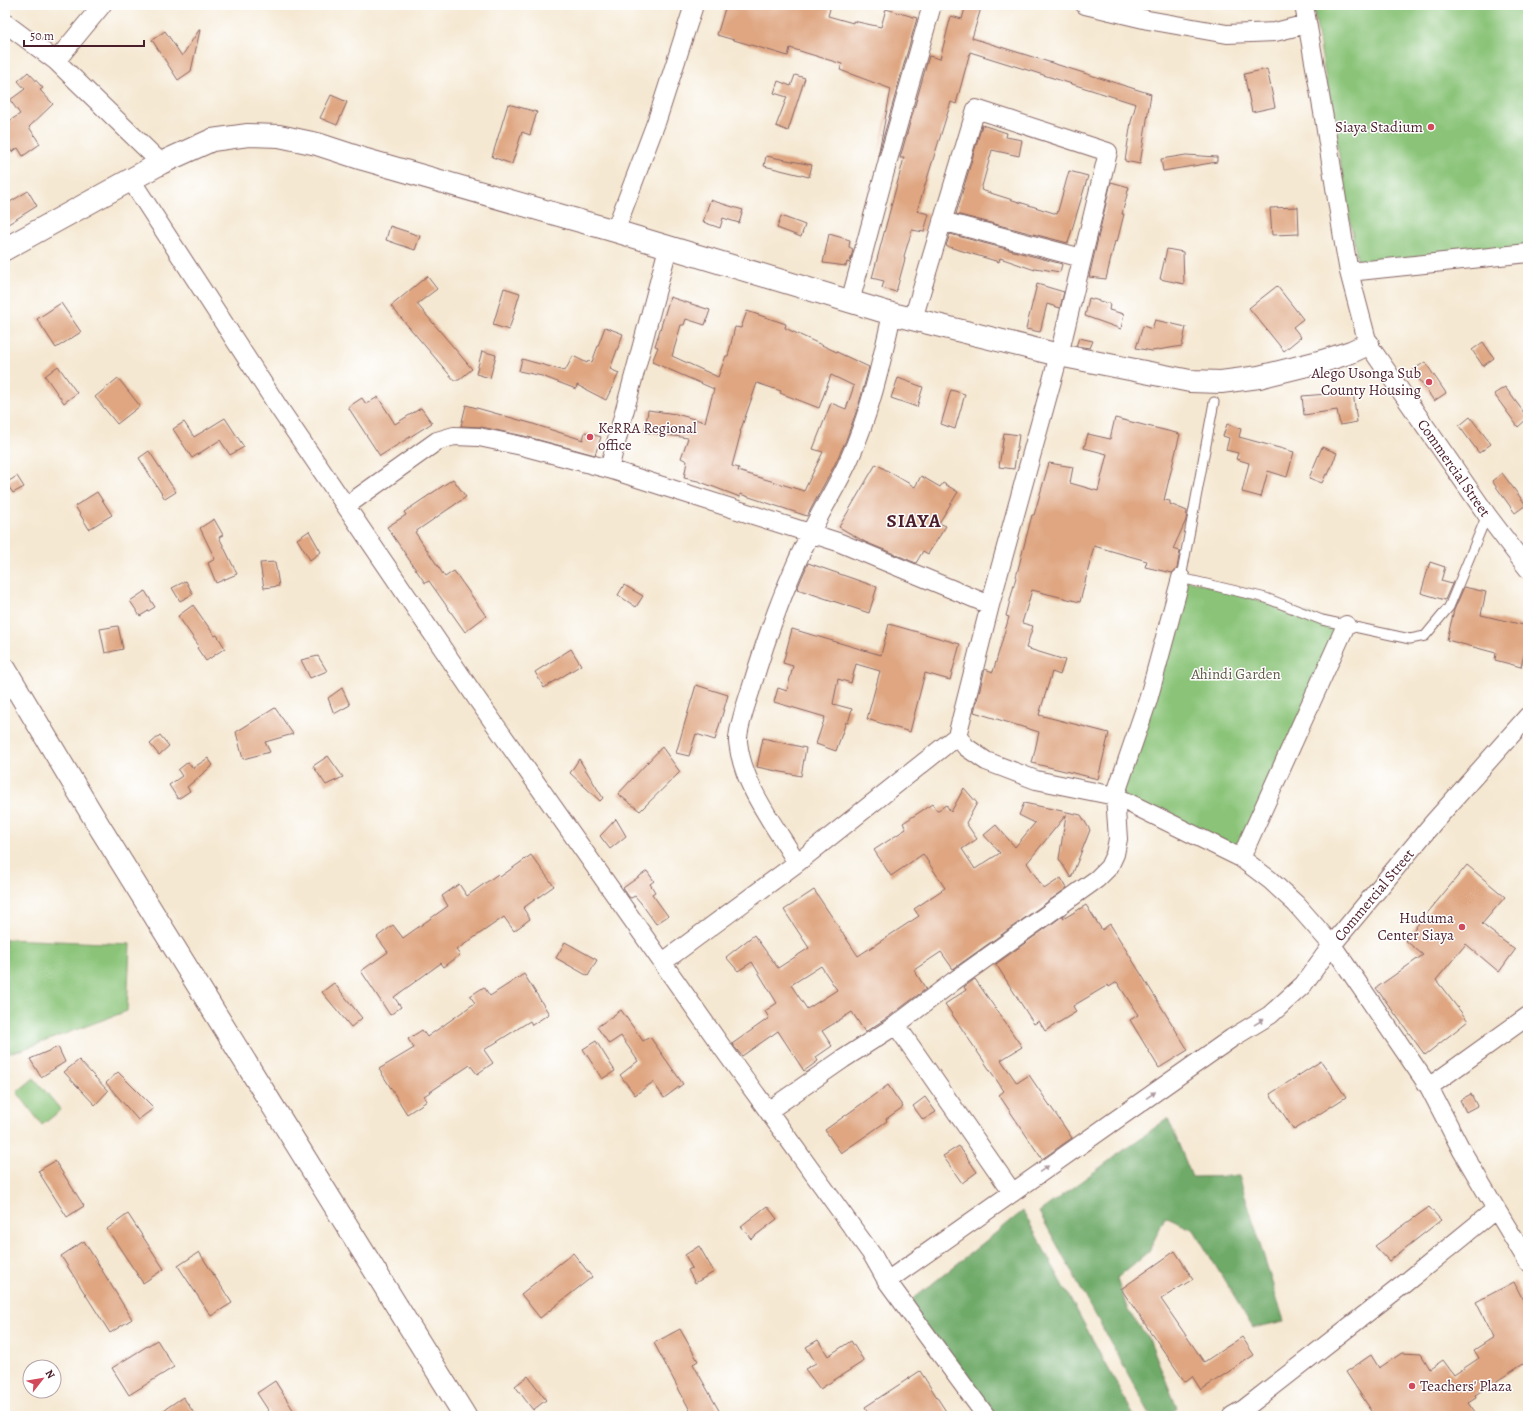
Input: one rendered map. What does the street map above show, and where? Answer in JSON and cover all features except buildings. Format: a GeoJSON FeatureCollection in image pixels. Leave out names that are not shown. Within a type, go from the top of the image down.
{"type":"FeatureCollection","features":[{"type":"Feature","properties":{"kind":"main road"},"geometry":{"type":"LineString","coordinates":[[5,249],[161,162],[212,140],[248,135],[279,136],[317,144],[363,159],[614,231],[892,314],[1059,355],[1190,381],[1222,382],[1259,377],[1290,370],[1352,352],[1368,344]]}},
{"type":"Feature","properties":{"kind":"main road"},"geometry":{"type":"LineString","coordinates":[[5,669],[99,826],[465,1416]]}},
{"type":"Feature","properties":{"kind":"street"},"geometry":{"type":"LineString","coordinates":[[56,61],[102,5]]}},
{"type":"Feature","properties":{"kind":"street"},"geometry":{"type":"LineString","coordinates":[[614,231],[657,120],[694,5]]}},
{"type":"Feature","properties":{"kind":"street"},"geometry":{"type":"LineString","coordinates":[[850,302],[932,5]]}},
{"type":"Feature","properties":{"kind":"street"},"geometry":{"type":"LineString","coordinates":[[1085,5],[1148,20],[1227,34],[1275,32],[1307,24]]}},
{"type":"Feature","properties":{"kind":"street"},"geometry":{"type":"LineString","coordinates":[[1304,5],[1349,272],[1368,344]]}},
{"type":"Feature","properties":{"kind":"street"},"geometry":{"type":"LineString","coordinates":[[5,23],[56,61],[161,162]]}},
{"type":"Feature","properties":{"kind":"street"},"geometry":{"type":"LineString","coordinates":[[663,962],[797,863],[957,736],[990,605],[1059,355],[1108,152],[976,109],[913,319]]}},
{"type":"Feature","properties":{"kind":"street"},"geometry":{"type":"LineString","coordinates":[[131,180],[277,405],[477,699],[724,1050],[873,1256],[887,1280],[986,1416]]}},
{"type":"Feature","properties":{"kind":"street"},"geometry":{"type":"LineString","coordinates":[[942,221],[1082,258]]}},
{"type":"Feature","properties":{"kind":"street"},"geometry":{"type":"LineString","coordinates":[[609,469],[668,248]]}},
{"type":"Feature","properties":{"kind":"street"},"geometry":{"type":"LineString","coordinates":[[1349,272],[1528,254]]}},
{"type":"Feature","properties":{"kind":"street"},"geometry":{"type":"LineString","coordinates":[[797,863],[755,794],[742,766],[738,740],[744,711],[780,600],[810,533],[848,462],[863,425],[877,381],[892,314]]}},
{"type":"Feature","properties":{"kind":"street","name":"Commercial Street"},"geometry":{"type":"LineString","coordinates":[[1368,344],[1487,515],[1528,569]]}},
{"type":"Feature","properties":{"kind":"street"},"geometry":{"type":"LineString","coordinates":[[346,506],[437,441],[454,436],[479,437],[522,446],[609,469],[810,533],[871,555],[990,605]]}},
{"type":"Feature","properties":{"kind":"street"},"geometry":{"type":"LineString","coordinates":[[768,1111],[843,1059],[896,1025],[954,981],[1097,879],[1109,867],[1115,854],[1118,839],[1115,796],[1148,700],[1181,578]]}},
{"type":"Feature","properties":{"kind":"street"},"geometry":{"type":"LineString","coordinates":[[1241,858],[1346,625]]}},
{"type":"Feature","properties":{"kind":"street","name":"Commercial Street"},"geometry":{"type":"LineString","coordinates":[[1528,716],[1434,823],[1332,945],[1429,1087],[1462,1151],[1528,1262]]}},
{"type":"Feature","properties":{"kind":"street"},"geometry":{"type":"LineString","coordinates":[[887,1280],[1232,1038],[1270,1015],[1303,985],[1332,945],[1296,904],[1270,880],[1241,858],[1115,796],[1036,780],[986,761],[966,747],[957,736]]}},
{"type":"Feature","properties":{"kind":"street"},"geometry":{"type":"LineString","coordinates":[[1429,1087],[1528,1016]]}},
{"type":"Feature","properties":{"kind":"street"},"geometry":{"type":"LineString","coordinates":[[896,1025],[1012,1192]]}},
{"type":"Feature","properties":{"kind":"street"},"geometry":{"type":"LineString","coordinates":[[1232,1416],[1244,1409],[1496,1209]]}},
{"type":"Feature","properties":{"kind":"lane"},"geometry":{"type":"LineString","coordinates":[[1214,402],[1181,578],[1266,598],[1322,620],[1410,640],[1425,636],[1449,607],[1487,515]]}},
{"type":"Feature","properties":{"kind":"green space","name":"Siaya Stadium"},"geometry":{"type":"Polygon","coordinates":[[[1313,5],[1528,5],[1528,249],[1359,271],[1313,5]]]}},
{"type":"Feature","properties":{"kind":"green space","name":"Ahindi Garden"},"geometry":{"type":"Polygon","coordinates":[[[1181,578],[1346,625],[1245,849],[1115,796],[1181,578]]]}},
{"type":"Feature","properties":{"kind":"green space"},"geometry":{"type":"Polygon","coordinates":[[[5,939],[130,944],[127,1011],[24,1049],[5,1054],[5,939]]]}},
{"type":"Feature","properties":{"kind":"green space"},"geometry":{"type":"Polygon","coordinates":[[[34,1078],[61,1110],[42,1125],[17,1092],[34,1078]]]}},
{"type":"Feature","properties":{"kind":"green space"},"geometry":{"type":"Polygon","coordinates":[[[1168,1118],[1192,1177],[1239,1176],[1284,1321],[1253,1328],[1194,1230],[1165,1217],[1149,1251],[1117,1278],[1127,1308],[1150,1341],[1177,1408],[1167,1416],[1151,1416],[1039,1212],[1168,1118]]]}},
{"type":"Feature","properties":{"kind":"green space"},"geometry":{"type":"Polygon","coordinates":[[[1023,1211],[1134,1416],[988,1416],[907,1304],[1023,1211]]]}},
{"type":"Feature","properties":{"kind":"place","name":"Siaya Stadium"},"geometry":{"type":"Point","coordinates":[1431,127]}},
{"type":"Feature","properties":{"kind":"place","name":"Alego Usonga Sub County Housing"},"geometry":{"type":"Point","coordinates":[1429,382]}},
{"type":"Feature","properties":{"kind":"place","name":"KeRRA Regional office"},"geometry":{"type":"Point","coordinates":[590,437]}},
{"type":"Feature","properties":{"kind":"place","name":"Huduma Center Siaya"},"geometry":{"type":"Point","coordinates":[1462,927]}},
{"type":"Feature","properties":{"kind":"place","name":"Teachers' Plaza"},"geometry":{"type":"Point","coordinates":[1412,1386]}},
{"type":"Feature","properties":{"kind":"district","name":"SIAYA"},"geometry":{"type":"Point","coordinates":[914,521]}}]}
